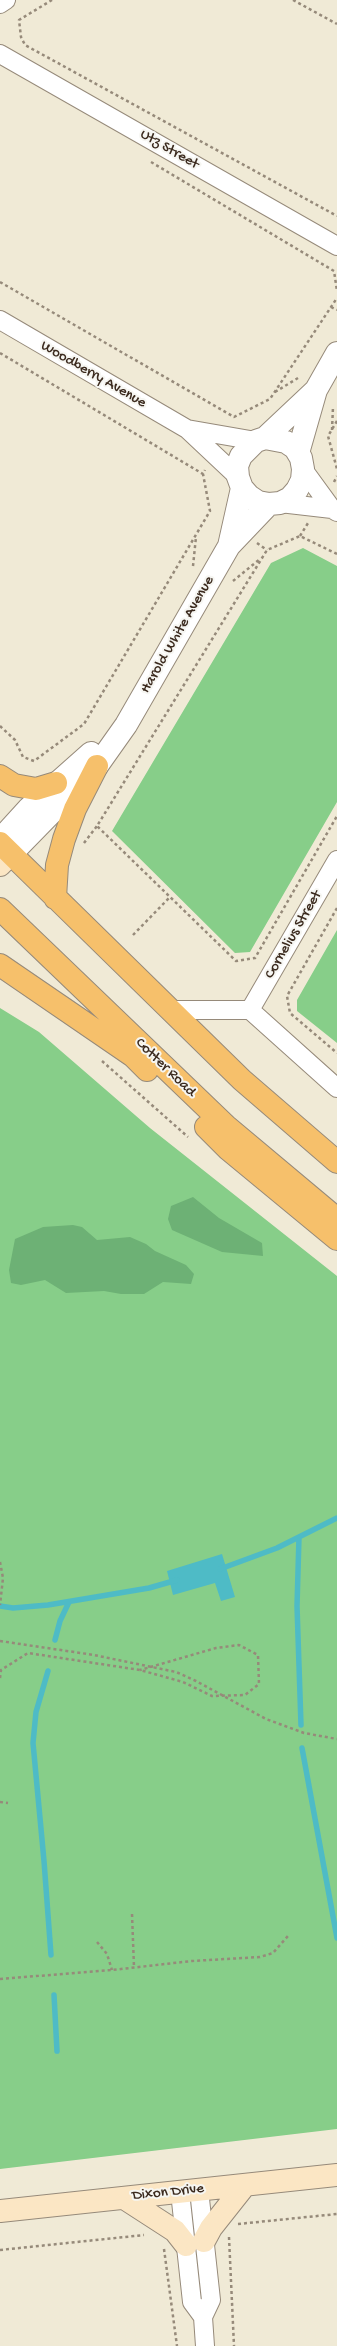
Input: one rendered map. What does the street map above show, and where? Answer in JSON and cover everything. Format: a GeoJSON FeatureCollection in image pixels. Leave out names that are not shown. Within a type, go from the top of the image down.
{"type":"FeatureCollection","features":[{"type":"Feature","properties":{"kind":"main road"},"geometry":{"type":"LineString","coordinates":[[55,898],[57,865],[64,839],[75,809],[97,766]]}},
{"type":"Feature","properties":{"kind":"main road"},"geometry":{"type":"LineString","coordinates":[[0,776],[14,784],[36,790],[56,783]]}},
{"type":"Feature","properties":{"kind":"main road"},"geometry":{"type":"LineString","coordinates":[[3,851],[55,898],[242,1080],[337,1162]]}},
{"type":"Feature","properties":{"kind":"main road","name":"Cotter Road"},"geometry":{"type":"LineString","coordinates":[[0,909],[226,1126],[337,1219]]}},
{"type":"Feature","properties":{"kind":"main road"},"geometry":{"type":"LineString","coordinates":[[0,965],[134,1056],[228,1149],[337,1239]]}},
{"type":"Feature","properties":{"kind":"main road","name":"Dixon Drive"},"geometry":{"type":"LineString","coordinates":[[0,2211],[337,2175]]}},
{"type":"Feature","properties":{"kind":"main road"},"geometry":{"type":"LineString","coordinates":[[124,2198],[175,2231],[207,2235],[245,2185]]}},
{"type":"Feature","properties":{"kind":"street"},"geometry":{"type":"LineString","coordinates":[[0,4],[6,0]]}},
{"type":"Feature","properties":{"kind":"street","name":"Utz Street"},"geometry":{"type":"LineString","coordinates":[[0,54],[337,246]]}},
{"type":"Feature","properties":{"kind":"street","name":"Woodberry Avenue"},"geometry":{"type":"LineString","coordinates":[[0,320],[187,429],[240,482]]}},
{"type":"Feature","properties":{"kind":"street"},"geometry":{"type":"LineString","coordinates":[[274,503],[290,498],[297,490],[302,480],[301,461],[316,390],[337,353]]}},
{"type":"Feature","properties":{"kind":"street"},"geometry":{"type":"LineString","coordinates":[[316,390],[241,456],[237,466],[240,482],[258,502],[334,511]]}},
{"type":"Feature","properties":{"kind":"street","name":"Woodberry Avenue"},"geometry":{"type":"LineString","coordinates":[[187,429],[260,440]]}},
{"type":"Feature","properties":{"kind":"street"},"geometry":{"type":"LineString","coordinates":[[260,440],[286,442],[301,461],[334,511]]}},
{"type":"Feature","properties":{"kind":"street","name":"Harold White Avenue"},"geometry":{"type":"LineString","coordinates":[[229,546],[240,482]]}},
{"type":"Feature","properties":{"kind":"street","name":"Harold White Avenue"},"geometry":{"type":"LineString","coordinates":[[3,851],[97,766],[126,725],[229,546],[274,503]]}},
{"type":"Feature","properties":{"kind":"street","name":"Harold White Avenue"},"geometry":{"type":"LineString","coordinates":[[3,851],[28,809],[56,783],[126,725]]}},
{"type":"Feature","properties":{"kind":"street","name":"Cornelius Street"},"geometry":{"type":"LineString","coordinates":[[250,1010],[337,860]]}},
{"type":"Feature","properties":{"kind":"street"},"geometry":{"type":"LineString","coordinates":[[170,1010],[250,1010],[337,1088]]}},
{"type":"Feature","properties":{"kind":"street"},"geometry":{"type":"LineString","coordinates":[[189,2191],[207,2235],[192,2302],[203,2317],[205,2346]]}},
{"type":"Feature","properties":{"kind":"path"},"geometry":{"type":"LineString","coordinates":[[52,0],[19,20],[21,37],[25,45],[337,216]]}},
{"type":"Feature","properties":{"kind":"path"},"geometry":{"type":"LineString","coordinates":[[293,0],[337,24]]}},
{"type":"Feature","properties":{"kind":"path"},"geometry":{"type":"LineString","coordinates":[[150,162],[334,271]]}},
{"type":"Feature","properties":{"kind":"path"},"geometry":{"type":"LineString","coordinates":[[337,266],[334,271],[337,291]]}},
{"type":"Feature","properties":{"kind":"path"},"geometry":{"type":"LineString","coordinates":[[0,282],[234,417],[270,399],[337,298]]}},
{"type":"Feature","properties":{"kind":"path"},"geometry":{"type":"LineString","coordinates":[[331,306],[337,310]]}},
{"type":"Feature","properties":{"kind":"path"},"geometry":{"type":"LineString","coordinates":[[0,353],[203,474],[210,511],[84,724],[34,761],[23,757],[15,740],[0,726]]}},
{"type":"Feature","properties":{"kind":"path"},"geometry":{"type":"LineString","coordinates":[[337,421],[328,436],[337,469]]}},
{"type":"Feature","properties":{"kind":"path"},"geometry":{"type":"LineString","coordinates":[[80,844],[85,843],[97,826],[267,550],[300,536],[337,554]]}},
{"type":"Feature","properties":{"kind":"path"},"geometry":{"type":"LineString","coordinates":[[97,826],[169,898],[236,961],[255,958],[337,816]]}},
{"type":"Feature","properties":{"kind":"path"},"geometry":{"type":"LineString","coordinates":[[133,935],[169,898]]}},
{"type":"Feature","properties":{"kind":"path"},"geometry":{"type":"LineString","coordinates":[[337,908],[287,996],[290,1013],[337,1053]]}},
{"type":"Feature","properties":{"kind":"path"},"geometry":{"type":"LineString","coordinates":[[100,1060],[194,1142]]}},
{"type":"Feature","properties":{"kind":"path"},"geometry":{"type":"LineString","coordinates":[[0,1562],[3,1578],[0,1605]]}},
{"type":"Feature","properties":{"kind":"path"},"geometry":{"type":"LineString","coordinates":[[0,1641],[153,1666],[190,1678],[266,1719],[285,1727],[337,1739]]}},
{"type":"Feature","properties":{"kind":"path"},"geometry":{"type":"LineString","coordinates":[[0,1678],[1,1670],[28,1653],[140,1670],[184,1682],[212,1696],[227,1697],[245,1695],[259,1684],[258,1655],[238,1645],[216,1648],[140,1670]]}},
{"type":"Feature","properties":{"kind":"path"},"geometry":{"type":"LineString","coordinates":[[0,1802],[8,1803]]}},
{"type":"Feature","properties":{"kind":"path"},"geometry":{"type":"LineString","coordinates":[[132,1914],[134,1967]]}},
{"type":"Feature","properties":{"kind":"path"},"geometry":{"type":"LineString","coordinates":[[0,1978],[112,1970],[192,1961],[260,1957],[274,1953],[288,1936]]}},
{"type":"Feature","properties":{"kind":"path"},"geometry":{"type":"LineString","coordinates":[[97,1942],[107,1954],[112,1970]]}},
{"type":"Feature","properties":{"kind":"path"},"geometry":{"type":"LineString","coordinates":[[234,2346],[207,2235],[337,2214]]}},
{"type":"Feature","properties":{"kind":"path"},"geometry":{"type":"LineString","coordinates":[[0,2250],[146,2234]]}},
{"type":"Feature","properties":{"kind":"path"},"geometry":{"type":"LineString","coordinates":[[163,2248],[177,2346]]}},
{"type":"Feature","properties":{"kind":"green space"},"geometry":{"type":"Polygon","coordinates":[[[303,548],[337,566],[337,802],[250,952],[235,953],[112,831],[271,563],[303,548]]]}},
{"type":"Feature","properties":{"kind":"green space"},"geometry":{"type":"Polygon","coordinates":[[[337,930],[337,1043],[297,1011],[297,1000],[337,930]]]}},
{"type":"Feature","properties":{"kind":"green space"},"geometry":{"type":"Polygon","coordinates":[[[0,1008],[39,1032],[150,1128],[337,1276],[337,2129],[0,2169],[0,1008]]]}},
{"type":"Feature","properties":{"kind":"green space"},"geometry":{"type":"Polygon","coordinates":[[[193,1197],[219,1218],[262,1243],[263,1256],[222,1252],[172,1230],[168,1219],[171,1206],[193,1197]]]}},
{"type":"Feature","properties":{"kind":"green space"},"geometry":{"type":"Polygon","coordinates":[[[73,1225],[82,1227],[97,1240],[130,1237],[146,1244],[155,1251],[186,1265],[194,1274],[191,1284],[163,1282],[144,1294],[121,1294],[104,1291],[66,1293],[45,1280],[21,1285],[11,1283],[9,1270],[15,1239],[43,1227],[73,1225]]]}},
{"type":"Feature","properties":{"kind":"water"},"geometry":{"type":"Polygon","coordinates":[[[222,1554],[235,1597],[221,1601],[215,1583],[173,1595],[167,1571],[222,1554]]]}},
{"type":"Feature","properties":{"kind":"waterway"},"geometry":{"type":"LineString","coordinates":[[220,1569],[277,1548],[337,1518]]}},
{"type":"Feature","properties":{"kind":"waterway"},"geometry":{"type":"LineString","coordinates":[[299,1537],[297,1606],[301,1725]]}},
{"type":"Feature","properties":{"kind":"waterway"},"geometry":{"type":"LineString","coordinates":[[0,1606],[13,1608],[48,1605],[149,1588],[177,1580]]}},
{"type":"Feature","properties":{"kind":"waterway"},"geometry":{"type":"LineString","coordinates":[[55,1640],[60,1621],[69,1602]]}},
{"type":"Feature","properties":{"kind":"waterway"},"geometry":{"type":"LineString","coordinates":[[48,1671],[36,1712],[33,1743],[51,1955]]}},
{"type":"Feature","properties":{"kind":"waterway"},"geometry":{"type":"LineString","coordinates":[[302,1748],[337,1938]]}},
{"type":"Feature","properties":{"kind":"waterway"},"geometry":{"type":"LineString","coordinates":[[54,1995],[57,2051]]}}]}
